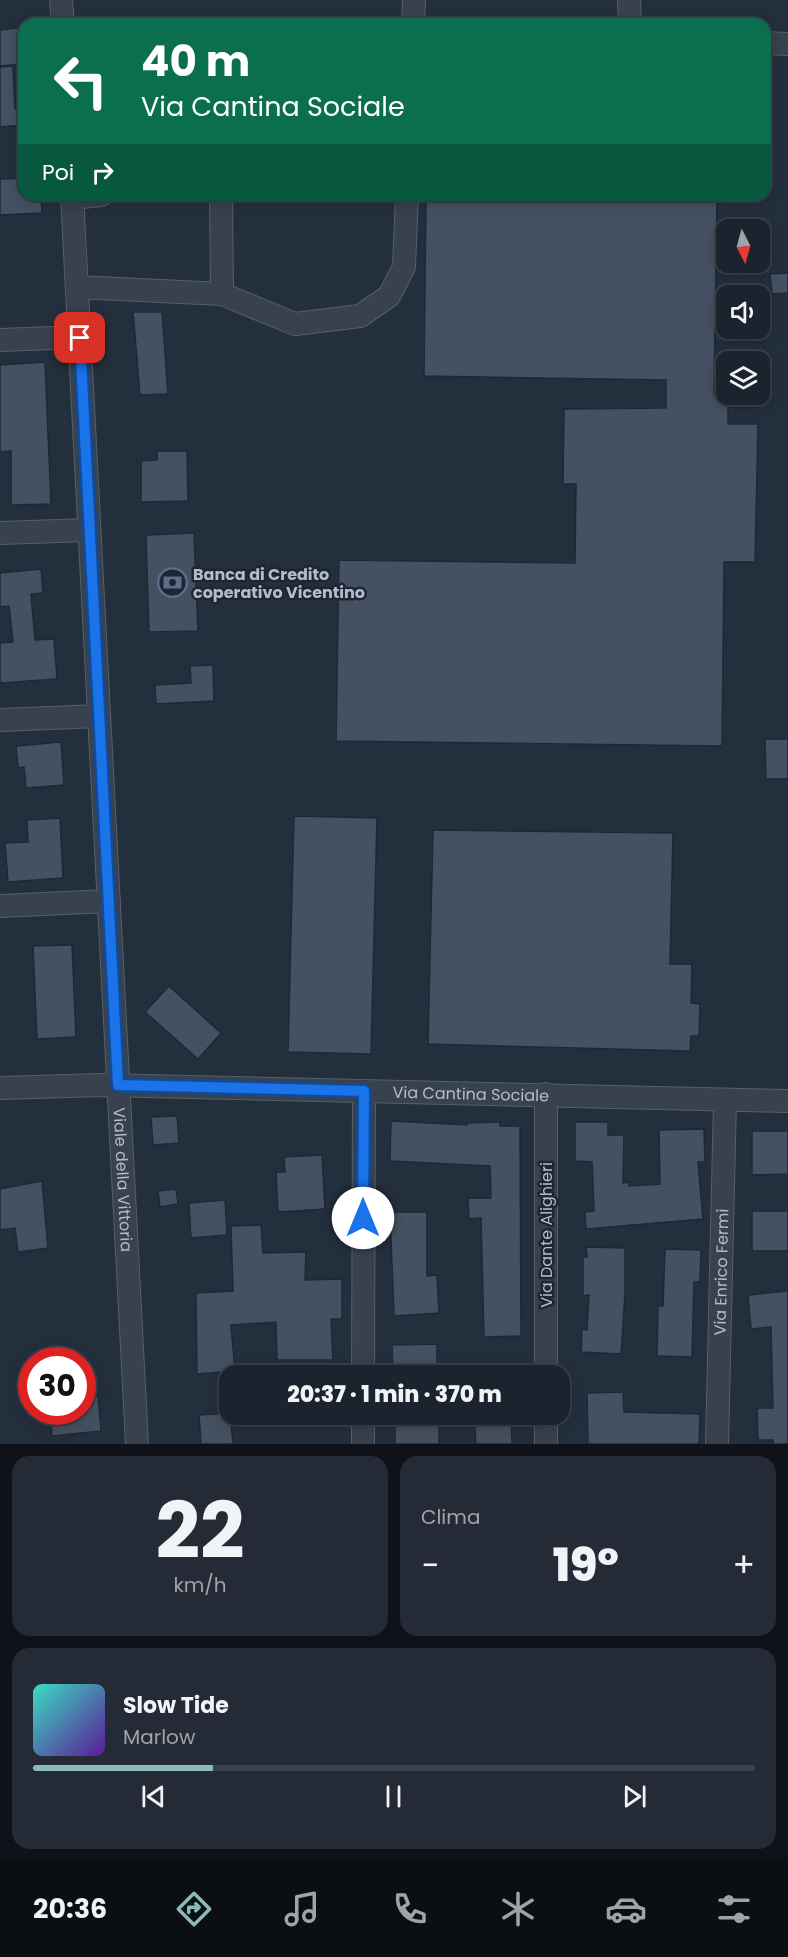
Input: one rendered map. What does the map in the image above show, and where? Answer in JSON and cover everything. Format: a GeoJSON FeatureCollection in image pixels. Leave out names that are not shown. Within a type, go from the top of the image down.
{"type":"FeatureCollection","features":[{"type":"Feature","properties":{"kind":"street"},"geometry":{"type":"LineString","coordinates":[[61,0],[62,18]]}},
{"type":"Feature","properties":{"kind":"street"},"geometry":{"type":"LineString","coordinates":[[413,18],[414,0]]}},
{"type":"Feature","properties":{"kind":"street"},"geometry":{"type":"LineString","coordinates":[[629,0],[630,18]]}},
{"type":"Feature","properties":{"kind":"street"},"geometry":{"type":"LineString","coordinates":[[771,43],[788,44]]}},
{"type":"Feature","properties":{"kind":"street","name":"Viale della Vittoria"},"geometry":{"type":"LineString","coordinates":[[72,201],[137,1444]]}},
{"type":"Feature","properties":{"kind":"street"},"geometry":{"type":"LineString","coordinates":[[221,201],[222,294]]}},
{"type":"Feature","properties":{"kind":"street"},"geometry":{"type":"LineString","coordinates":[[77,287],[222,294],[295,324],[360,316],[389,296],[404,267],[407,201]]}},
{"type":"Feature","properties":{"kind":"street"},"geometry":{"type":"LineString","coordinates":[[0,340],[80,338]]}},
{"type":"Feature","properties":{"kind":"street"},"geometry":{"type":"LineString","coordinates":[[0,533],[89,530]]}},
{"type":"Feature","properties":{"kind":"street"},"geometry":{"type":"LineString","coordinates":[[0,720],[99,716]]}},
{"type":"Feature","properties":{"kind":"street"},"geometry":{"type":"LineString","coordinates":[[0,906],[109,901]]}},
{"type":"Feature","properties":{"kind":"street","name":"Via Cantina Sociale"},"geometry":{"type":"LineString","coordinates":[[0,1088],[118,1085],[788,1101]]}},
{"type":"Feature","properties":{"kind":"street"},"geometry":{"type":"LineString","coordinates":[[363,1365],[364,1091]]}},
{"type":"Feature","properties":{"kind":"street","name":"Via Dante Alighieri"},"geometry":{"type":"LineString","coordinates":[[546,1094],[546,1365]]}},
{"type":"Feature","properties":{"kind":"street","name":"Via Enrico Fermi"},"geometry":{"type":"LineString","coordinates":[[717,1444],[724,1100]]}},
{"type":"Feature","properties":{"kind":"street"},"geometry":{"type":"LineString","coordinates":[[363,1425],[363,1444]]}},
{"type":"Feature","properties":{"kind":"street"},"geometry":{"type":"LineString","coordinates":[[546,1425],[546,1444]]}},
{"type":"Feature","properties":{"kind":"building"},"geometry":{"type":"Polygon","coordinates":[[[18,28],[18,64],[0,66],[0,30],[18,28]]]}},
{"type":"Feature","properties":{"kind":"building"},"geometry":{"type":"Polygon","coordinates":[[[13,66],[18,125],[0,127],[0,67],[13,66]]]}},
{"type":"Feature","properties":{"kind":"building"},"geometry":{"type":"Polygon","coordinates":[[[18,178],[18,201],[41,201],[42,213],[0,215],[0,179],[18,178]]]}},
{"type":"Feature","properties":{"kind":"building"},"geometry":{"type":"Polygon","coordinates":[[[426,201],[717,201],[714,394],[716,394],[716,405],[728,405],[728,424],[758,424],[755,562],[724,562],[722,746],[336,741],[339,560],[575,563],[576,484],[563,484],[564,409],[666,408],[666,380],[424,376],[426,201]]]}},
{"type":"Feature","properties":{"kind":"building"},"geometry":{"type":"Polygon","coordinates":[[[788,273],[788,293],[772,294],[770,274],[788,273]]]}},
{"type":"Feature","properties":{"kind":"building"},"geometry":{"type":"Polygon","coordinates":[[[133,312],[162,312],[168,394],[140,395],[133,312]]]}},
{"type":"Feature","properties":{"kind":"building"},"geometry":{"type":"Polygon","coordinates":[[[45,362],[51,504],[11,505],[11,451],[0,452],[0,365],[45,362]]]}},
{"type":"Feature","properties":{"kind":"building"},"geometry":{"type":"Polygon","coordinates":[[[157,451],[187,451],[188,501],[141,502],[141,461],[157,460],[157,451]]]}},
{"type":"Feature","properties":{"kind":"building","name":"Banca di Credito coperativo Vicentino"},"geometry":{"type":"Polygon","coordinates":[[[194,533],[198,631],[149,632],[146,535],[194,533]]]}},
{"type":"Feature","properties":{"kind":"building"},"geometry":{"type":"Polygon","coordinates":[[[41,569],[43,593],[31,594],[35,640],[54,639],[57,679],[0,683],[0,643],[13,642],[9,606],[0,607],[0,573],[41,569]]]}},
{"type":"Feature","properties":{"kind":"building"},"geometry":{"type":"Polygon","coordinates":[[[213,665],[214,701],[156,704],[155,685],[191,683],[190,666],[213,665]]]}},
{"type":"Feature","properties":{"kind":"building"},"geometry":{"type":"Polygon","coordinates":[[[765,739],[788,739],[788,779],[766,779],[765,739]]]}},
{"type":"Feature","properties":{"kind":"building"},"geometry":{"type":"Polygon","coordinates":[[[61,742],[64,785],[26,788],[24,767],[18,768],[16,746],[61,742]]]}},
{"type":"Feature","properties":{"kind":"building"},"geometry":{"type":"Polygon","coordinates":[[[294,816],[377,818],[371,1054],[288,1052],[294,816]]]}},
{"type":"Feature","properties":{"kind":"building"},"geometry":{"type":"Polygon","coordinates":[[[60,818],[63,878],[8,882],[5,843],[28,842],[27,820],[60,818]]]}},
{"type":"Feature","properties":{"kind":"building"},"geometry":{"type":"Polygon","coordinates":[[[433,830],[673,833],[670,964],[692,964],[691,1003],[700,1004],[699,1036],[691,1036],[690,1051],[428,1044],[433,830]]]}},
{"type":"Feature","properties":{"kind":"building"},"geometry":{"type":"Polygon","coordinates":[[[72,945],[76,1037],[37,1039],[33,946],[72,945]]]}},
{"type":"Feature","properties":{"kind":"building"},"geometry":{"type":"Polygon","coordinates":[[[169,986],[221,1033],[198,1059],[145,1012],[169,986]]]}},
{"type":"Feature","properties":{"kind":"building"},"geometry":{"type":"Polygon","coordinates":[[[177,1116],[179,1143],[153,1145],[151,1117],[177,1116]]]}},
{"type":"Feature","properties":{"kind":"building"},"geometry":{"type":"Polygon","coordinates":[[[391,1121],[467,1125],[467,1123],[500,1122],[500,1126],[520,1126],[521,1336],[484,1337],[481,1218],[469,1219],[468,1198],[491,1198],[490,1166],[390,1161],[391,1121]]]}},
{"type":"Feature","properties":{"kind":"building"},"geometry":{"type":"Polygon","coordinates":[[[575,1122],[608,1122],[608,1135],[624,1135],[623,1183],[629,1182],[629,1186],[660,1184],[659,1130],[704,1129],[705,1162],[698,1162],[703,1219],[586,1229],[585,1212],[594,1211],[592,1162],[575,1161],[575,1122]]]}},
{"type":"Feature","properties":{"kind":"building"},"geometry":{"type":"Polygon","coordinates":[[[752,1131],[788,1131],[788,1174],[752,1175],[752,1131]]]}},
{"type":"Feature","properties":{"kind":"building"},"geometry":{"type":"Polygon","coordinates":[[[322,1155],[325,1209],[278,1212],[276,1172],[285,1172],[284,1157],[322,1155]]]}},
{"type":"Feature","properties":{"kind":"building"},"geometry":{"type":"Polygon","coordinates":[[[42,1181],[48,1248],[18,1252],[15,1228],[0,1230],[0,1189],[42,1181]]]}},
{"type":"Feature","properties":{"kind":"building"},"geometry":{"type":"Polygon","coordinates":[[[176,1189],[178,1204],[160,1207],[158,1191],[176,1189]]]}},
{"type":"Feature","properties":{"kind":"building"},"geometry":{"type":"Polygon","coordinates":[[[225,1200],[227,1235],[191,1238],[189,1203],[225,1200]]]}},
{"type":"Feature","properties":{"kind":"building"},"geometry":{"type":"Polygon","coordinates":[[[752,1211],[788,1211],[788,1251],[752,1251],[752,1211]]]}},
{"type":"Feature","properties":{"kind":"building"},"geometry":{"type":"Polygon","coordinates":[[[390,1212],[427,1212],[427,1276],[437,1275],[439,1313],[394,1316],[390,1212]]]}},
{"type":"Feature","properties":{"kind":"building"},"geometry":{"type":"Polygon","coordinates":[[[261,1225],[263,1253],[306,1252],[305,1280],[342,1279],[342,1319],[331,1319],[333,1360],[277,1360],[276,1322],[231,1325],[234,1365],[219,1365],[219,1372],[197,1374],[196,1293],[233,1291],[231,1226],[261,1225]]]}},
{"type":"Feature","properties":{"kind":"building"},"geometry":{"type":"Polygon","coordinates":[[[586,1247],[625,1248],[621,1354],[581,1352],[582,1329],[587,1330],[589,1295],[583,1296],[583,1257],[587,1257],[586,1247]]]}},
{"type":"Feature","properties":{"kind":"building"},"geometry":{"type":"Polygon","coordinates":[[[665,1249],[701,1250],[700,1282],[694,1282],[692,1357],[657,1356],[658,1306],[663,1306],[665,1249]]]}},
{"type":"Feature","properties":{"kind":"building"},"geometry":{"type":"Polygon","coordinates":[[[788,1291],[788,1444],[773,1444],[773,1440],[758,1440],[757,1408],[773,1408],[771,1327],[751,1329],[748,1295],[788,1291]]]}},
{"type":"Feature","properties":{"kind":"building"},"geometry":{"type":"Polygon","coordinates":[[[437,1344],[437,1365],[393,1365],[392,1345],[437,1344]]]}},
{"type":"Feature","properties":{"kind":"building"},"geometry":{"type":"Polygon","coordinates":[[[623,1392],[624,1412],[700,1414],[699,1444],[588,1444],[587,1393],[623,1392]]]}},
{"type":"Feature","properties":{"kind":"building"},"geometry":{"type":"Polygon","coordinates":[[[96,1396],[98,1396],[101,1431],[52,1436],[51,1425],[96,1425],[96,1396]]]}},
{"type":"Feature","properties":{"kind":"building"},"geometry":{"type":"Polygon","coordinates":[[[219,1414],[219,1425],[231,1425],[233,1444],[201,1444],[199,1415],[219,1414]]]}},
{"type":"Feature","properties":{"kind":"building"},"geometry":{"type":"Polygon","coordinates":[[[395,1425],[439,1425],[439,1444],[395,1444],[395,1425]]]}},
{"type":"Feature","properties":{"kind":"building"},"geometry":{"type":"Polygon","coordinates":[[[475,1425],[511,1425],[512,1444],[476,1444],[475,1425]]]}},
{"type":"Feature","properties":{"kind":"place","name":"Banca di Credito coperativo Vicentino"},"geometry":{"type":"Point","coordinates":[172,583]}},
{"type":"Feature","properties":{"kind":"route"},"geometry":{"type":"LineString","coordinates":[[80,338],[118,1085],[364,1091],[363,1218]]}}]}
